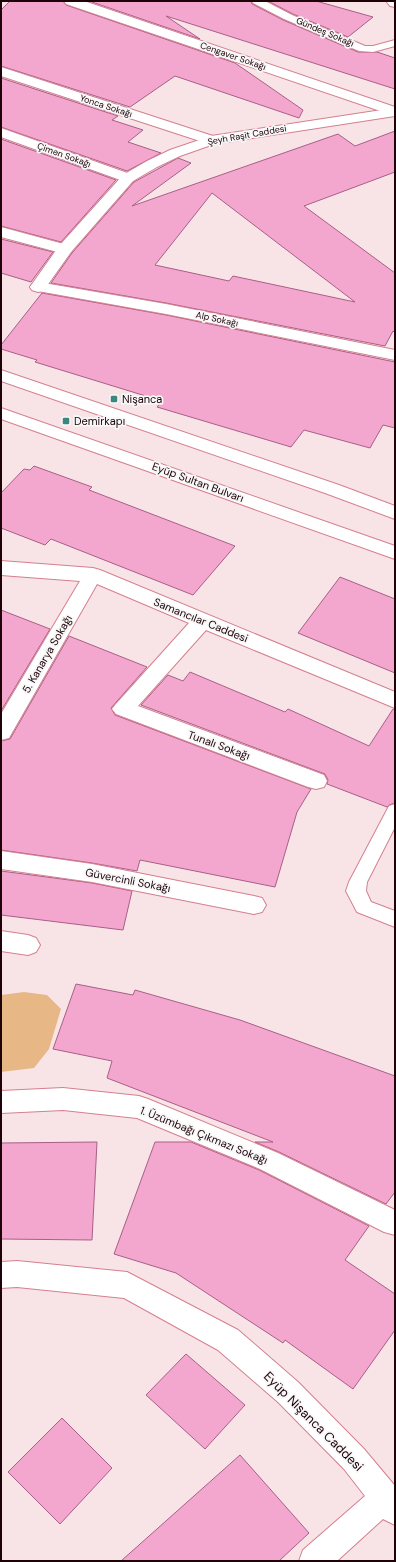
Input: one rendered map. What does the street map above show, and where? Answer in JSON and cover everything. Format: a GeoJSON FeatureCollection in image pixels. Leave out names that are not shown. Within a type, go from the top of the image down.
{"type":"FeatureCollection","features":[{"type":"Feature","properties":{"kind":"street","name":"Cengaver Sokağı"},"geometry":{"type":"LineString","coordinates":[[70,1],[395,112]]}},
{"type":"Feature","properties":{"kind":"street","name":"Yonca Sokağı"},"geometry":{"type":"LineString","coordinates":[[1,71],[211,140]]}},
{"type":"Feature","properties":{"kind":"street","name":"Şeyh Raşit Caddesi"},"geometry":{"type":"LineString","coordinates":[[38,287],[65,249],[128,178],[175,153],[211,140],[395,112]]}},
{"type":"Feature","properties":{"kind":"street","name":"Çimen Sokağı"},"geometry":{"type":"LineString","coordinates":[[1,132],[128,178]]}},
{"type":"Feature","properties":{"kind":"street"},"geometry":{"type":"LineString","coordinates":[[1,232],[65,249]]}},
{"type":"Feature","properties":{"kind":"street","name":"Alp Sokağı"},"geometry":{"type":"LineString","coordinates":[[38,287],[166,308],[395,355]]}},
{"type":"Feature","properties":{"kind":"street"},"geometry":{"type":"LineString","coordinates":[[1,375],[325,487],[395,513]]}},
{"type":"Feature","properties":{"kind":"street","name":"Eyüp Sultan Bulvarı"},"geometry":{"type":"LineString","coordinates":[[1,413],[395,553]]}},
{"type":"Feature","properties":{"kind":"street","name":"Samancılar Caddesi"},"geometry":{"type":"LineString","coordinates":[[1,568],[92,575],[395,700]]}},
{"type":"Feature","properties":{"kind":"street","name":"5. Kanarya Sokağı"},"geometry":{"type":"LineString","coordinates":[[1,732],[92,575]]}},
{"type":"Feature","properties":{"kind":"street","name":"Tunalı Sokağı"},"geometry":{"type":"LineString","coordinates":[[203,620],[123,709],[316,781]]}},
{"type":"Feature","properties":{"kind":"street","name":"Güvercinli Sokağı"},"geometry":{"type":"LineString","coordinates":[[1,860],[92,873],[254,905]]}},
{"type":"Feature","properties":{"kind":"street"},"geometry":{"type":"LineString","coordinates":[[1,941],[28,945]]}},
{"type":"Feature","properties":{"kind":"street","name":"1. Üzümbağı Çıkmazı Sokağı"},"geometry":{"type":"LineString","coordinates":[[1,1102],[63,1099],[139,1107],[269,1161],[394,1223]]}},
{"type":"Feature","properties":{"kind":"street","name":"Eyüp Nişanca Caddesi"},"geometry":{"type":"LineString","coordinates":[[1,1275],[17,1274],[127,1285],[228,1340],[288,1392],[354,1459],[390,1504]]}},
{"type":"Feature","properties":{"kind":"street"},"geometry":{"type":"LineString","coordinates":[[314,1561],[390,1504]]}},
{"type":"Feature","properties":{"kind":"lane","name":"Gündeş Sokağı"},"geometry":{"type":"LineString","coordinates":[[257,1],[363,49],[373,49],[395,43]]}},
{"type":"Feature","properties":{"kind":"lane"},"geometry":{"type":"LineString","coordinates":[[395,811],[358,882],[356,891],[364,907],[395,919]]}},
{"type":"Feature","properties":{"kind":"shaded area"},"geometry":{"type":"Polygon","coordinates":[[[24,992],[47,995],[61,1009],[49,1049],[34,1068],[1,1072],[1,995],[24,992]]]}},
{"type":"Feature","properties":{"kind":"building"},"geometry":{"type":"Polygon","coordinates":[[[10,1],[63,1],[66,5],[235,63],[303,110],[299,118],[175,76],[130,107],[1,66],[1,10],[10,1]]]}},
{"type":"Feature","properties":{"kind":"building"},"geometry":{"type":"Polygon","coordinates":[[[89,1],[251,1],[252,4],[283,20],[358,52],[377,52],[395,58],[395,89],[166,16],[200,39],[89,1]]]}},
{"type":"Feature","properties":{"kind":"building"},"geometry":{"type":"Polygon","coordinates":[[[268,1],[316,1],[373,17],[348,37],[293,14],[268,1]]]}},
{"type":"Feature","properties":{"kind":"building"},"geometry":{"type":"Polygon","coordinates":[[[1,78],[118,116],[112,120],[143,130],[128,142],[161,153],[127,171],[1,127],[1,78]]]}},
{"type":"Feature","properties":{"kind":"building"},"geometry":{"type":"Polygon","coordinates":[[[395,131],[395,172],[304,206],[395,273],[395,333],[393,331],[385,346],[166,303],[51,283],[72,253],[134,182],[178,158],[191,163],[132,206],[338,134],[355,146],[395,131]],[[212,193],[155,265],[229,281],[233,276],[355,302],[212,193]]]}},
{"type":"Feature","properties":{"kind":"building"},"geometry":{"type":"Polygon","coordinates":[[[1,139],[116,180],[61,242],[1,226],[1,139]]]}},
{"type":"Feature","properties":{"kind":"building"},"geometry":{"type":"Polygon","coordinates":[[[1,239],[53,252],[31,282],[1,273],[1,239]]]}},
{"type":"Feature","properties":{"kind":"building"},"geometry":{"type":"Polygon","coordinates":[[[42,293],[166,315],[395,362],[395,428],[383,425],[370,448],[304,430],[291,447],[157,407],[162,401],[35,362],[37,360],[1,349],[1,345],[42,293]]]}},
{"type":"Feature","properties":{"kind":"building"},"geometry":{"type":"Polygon","coordinates":[[[34,466],[92,487],[89,490],[235,546],[193,595],[51,539],[45,545],[1,528],[1,493],[24,469],[30,470],[34,466]]]}},
{"type":"Feature","properties":{"kind":"building"},"geometry":{"type":"Polygon","coordinates":[[[340,577],[395,599],[395,673],[298,633],[340,577]]]}},
{"type":"Feature","properties":{"kind":"building"},"geometry":{"type":"Polygon","coordinates":[[[1,610],[50,629],[1,711],[1,610]]]}},
{"type":"Feature","properties":{"kind":"building"},"geometry":{"type":"Polygon","coordinates":[[[69,636],[147,667],[111,708],[115,715],[311,789],[297,812],[275,887],[140,860],[137,871],[1,850],[1,741],[10,739],[69,636]]]}},
{"type":"Feature","properties":{"kind":"building"},"geometry":{"type":"Polygon","coordinates":[[[190,672],[285,712],[288,709],[369,746],[393,709],[395,709],[395,803],[387,807],[327,784],[328,780],[325,774],[141,705],[168,675],[183,681],[190,672]]]}},
{"type":"Feature","properties":{"kind":"building"},"geometry":{"type":"Polygon","coordinates":[[[1,871],[92,883],[132,891],[123,930],[1,915],[1,871]]]}},
{"type":"Feature","properties":{"kind":"building"},"geometry":{"type":"Polygon","coordinates":[[[76,984],[133,995],[135,990],[240,1020],[395,1076],[395,1192],[386,1204],[279,1152],[255,1142],[273,1142],[107,1078],[112,1061],[53,1049],[76,984]]]}},
{"type":"Feature","properties":{"kind":"building"},"geometry":{"type":"Polygon","coordinates":[[[97,1142],[92,1240],[1,1239],[1,1143],[97,1142]]]}},
{"type":"Feature","properties":{"kind":"building"},"geometry":{"type":"Polygon","coordinates":[[[155,1142],[191,1142],[259,1170],[369,1226],[345,1260],[395,1294],[395,1330],[353,1389],[285,1340],[283,1343],[176,1273],[114,1254],[155,1142]]]}},
{"type":"Feature","properties":{"kind":"building"},"geometry":{"type":"Polygon","coordinates":[[[186,1354],[245,1405],[205,1449],[146,1395],[186,1354]]]}},
{"type":"Feature","properties":{"kind":"building"},"geometry":{"type":"Polygon","coordinates":[[[62,1418],[112,1468],[60,1524],[8,1472],[62,1418]]]}},
{"type":"Feature","properties":{"kind":"building"},"geometry":{"type":"Polygon","coordinates":[[[240,1455],[309,1533],[279,1561],[121,1561],[240,1455]]]}},
{"type":"Feature","properties":{"kind":"place","name":"Nişanca"},"geometry":{"type":"Point","coordinates":[114,399]}},
{"type":"Feature","properties":{"kind":"place","name":"Demirkapı"},"geometry":{"type":"Point","coordinates":[66,421]}}]}
